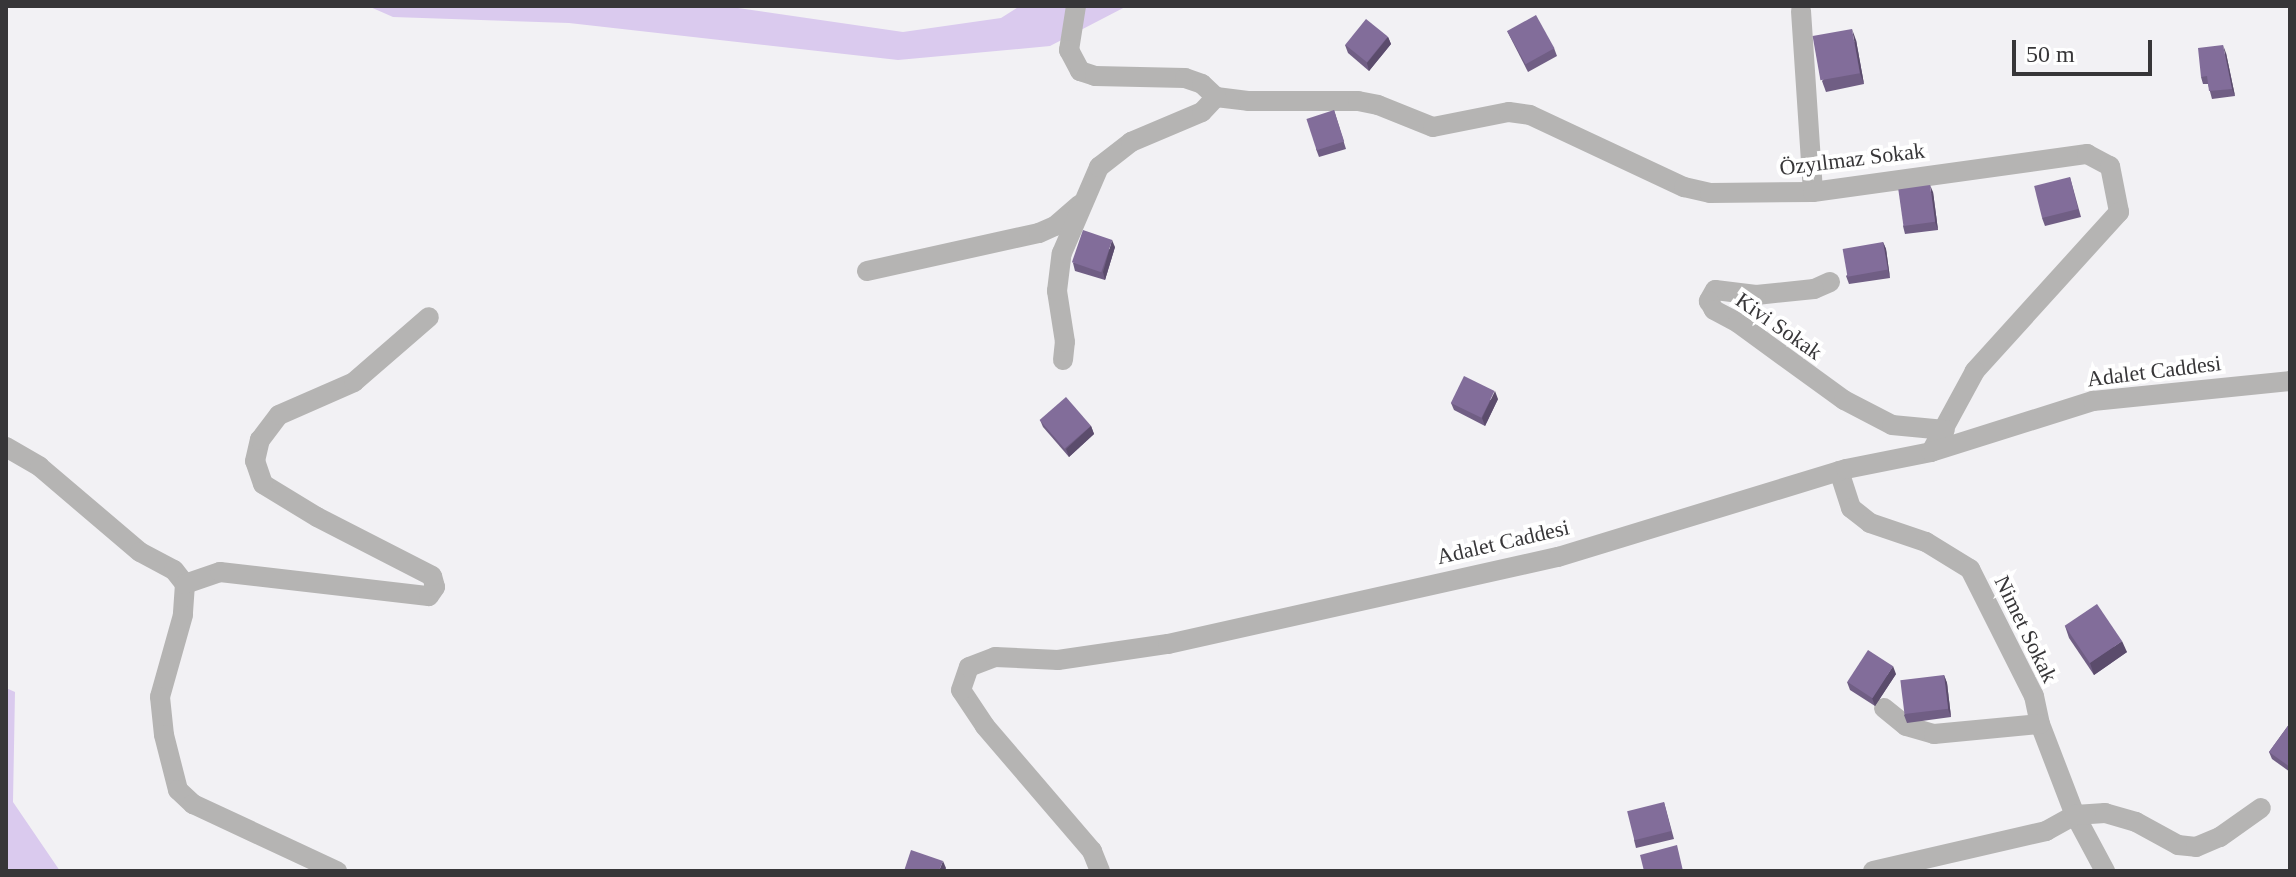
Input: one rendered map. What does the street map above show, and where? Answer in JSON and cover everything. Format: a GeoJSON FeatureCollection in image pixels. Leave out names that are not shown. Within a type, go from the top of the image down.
{"type":"FeatureCollection","features":[{"type":"Feature","properties":{"kind":"street"},"geometry":{"type":"LineString","coordinates":[[1063,360],[1065,342],[1057,291],[1060,266],[1082,202],[1099,167],[1131,142],[1202,112],[1216,97],[1202,84],[1185,78],[1095,76],[1080,71],[1069,50],[1076,6]]}},
{"type":"Feature","properties":{"kind":"street"},"geometry":{"type":"LineString","coordinates":[[1801,11],[1813,192]]}},
{"type":"Feature","properties":{"kind":"street","name":"Özyılmaz Sokak"},"geometry":{"type":"LineString","coordinates":[[1216,97],[1248,101],[1358,101],[1378,105],[1433,127],[1509,112],[1530,115],[1684,187],[1710,193],[1813,192],[2087,154],[2110,166],[2119,212],[1975,371],[1931,452]]}},
{"type":"Feature","properties":{"kind":"street"},"geometry":{"type":"LineString","coordinates":[[867,271],[1039,233],[1055,226],[1082,202]]}},
{"type":"Feature","properties":{"kind":"street","name":"Kivi Sokak"},"geometry":{"type":"LineString","coordinates":[[1830,282],[1814,289],[1756,295],[1715,290],[1709,301],[1714,310],[1738,323],[1844,400],[1892,425],[1945,430]]}},
{"type":"Feature","properties":{"kind":"street"},"geometry":{"type":"LineString","coordinates":[[185,584],[220,572],[429,596],[435,587],[432,576],[317,517],[263,484],[255,461],[260,440],[279,415],[354,382],[429,317]]}},
{"type":"Feature","properties":{"kind":"street","name":"Adalet Caddesi"},"geometry":{"type":"LineString","coordinates":[[1100,871],[1092,851],[985,726],[961,690],[969,667],[995,657],[1058,660],[1168,644],[1558,557],[1839,471],[1931,452],[2093,401],[2285,378]]}},
{"type":"Feature","properties":{"kind":"street"},"geometry":{"type":"LineString","coordinates":[[6,447],[40,467],[140,552],[174,570],[185,584],[183,615],[160,697],[164,735],[178,790],[193,804],[337,871]]}},
{"type":"Feature","properties":{"kind":"street","name":"Nimet Sokak"},"geometry":{"type":"LineString","coordinates":[[1839,471],[1851,508],[1870,523],[1926,542],[1970,569],[2034,696],[2040,724],[2075,815],[2106,870]]}},
{"type":"Feature","properties":{"kind":"street"},"geometry":{"type":"LineString","coordinates":[[1884,708],[1906,726],[1934,734],[2040,724]]}},
{"type":"Feature","properties":{"kind":"street"},"geometry":{"type":"LineString","coordinates":[[1873,871],[2046,831],[2075,815],[2105,813],[2136,822],[2178,845],[2196,847],[2220,837],[2261,808]]}},
{"type":"Feature","properties":{"kind":"shaded area"},"geometry":{"type":"Polygon","coordinates":[[[368,6],[724,6],[903,32],[1001,18],[1020,6],[1127,6],[1050,46],[898,60],[569,23],[393,17],[368,6]]]}},
{"type":"Feature","properties":{"kind":"shaded area"},"geometry":{"type":"Polygon","coordinates":[[[6,688],[15,692],[13,802],[60,871],[6,871],[6,688]]]}},
{"type":"Feature","properties":{"kind":"building"},"geometry":{"type":"Polygon","coordinates":[[[1536,15],[1554,48],[1526,64],[1507,31],[1536,15]]]}},
{"type":"Feature","properties":{"kind":"building"},"geometry":{"type":"Polygon","coordinates":[[[1366,19],[1388,37],[1367,62],[1345,45],[1366,19]]]}},
{"type":"Feature","properties":{"kind":"building"},"geometry":{"type":"Polygon","coordinates":[[[1852,29],[1860,73],[1820,80],[1813,36],[1852,29]]]}},
{"type":"Feature","properties":{"kind":"building"},"geometry":{"type":"Polygon","coordinates":[[[2223,45],[2232,89],[2209,91],[2207,76],[2201,77],[2198,48],[2223,45]]]}},
{"type":"Feature","properties":{"kind":"building"},"geometry":{"type":"Polygon","coordinates":[[[1334,110],[1344,141],[1317,150],[1306,119],[1334,110]]]}},
{"type":"Feature","properties":{"kind":"building"},"geometry":{"type":"Polygon","coordinates":[[[2070,177],[2078,209],[2042,218],[2034,186],[2070,177]]]}},
{"type":"Feature","properties":{"kind":"building"},"geometry":{"type":"Polygon","coordinates":[[[1930,185],[1935,222],[1903,226],[1898,189],[1930,185]]]}},
{"type":"Feature","properties":{"kind":"building"},"geometry":{"type":"Polygon","coordinates":[[[1083,230],[1112,240],[1101,272],[1072,262],[1083,230]]]}},
{"type":"Feature","properties":{"kind":"building"},"geometry":{"type":"Polygon","coordinates":[[[1883,242],[1888,270],[1847,277],[1843,249],[1883,242]]]}},
{"type":"Feature","properties":{"kind":"building"},"geometry":{"type":"Polygon","coordinates":[[[1464,376],[1495,391],[1481,418],[1451,403],[1464,376]]]}},
{"type":"Feature","properties":{"kind":"building"},"geometry":{"type":"Polygon","coordinates":[[[1066,397],[1091,426],[1065,449],[1040,420],[1066,397]]]}},
{"type":"Feature","properties":{"kind":"building"},"geometry":{"type":"Polygon","coordinates":[[[2097,604],[2122,641],[2090,663],[2065,626],[2097,604]]]}},
{"type":"Feature","properties":{"kind":"building"},"geometry":{"type":"Polygon","coordinates":[[[1868,650],[1893,666],[1872,698],[1847,682],[1868,650]]]}},
{"type":"Feature","properties":{"kind":"building"},"geometry":{"type":"Polygon","coordinates":[[[1944,675],[1948,709],[1904,714],[1900,680],[1944,675]]]}},
{"type":"Feature","properties":{"kind":"building"},"geometry":{"type":"Polygon","coordinates":[[[2290,723],[2290,767],[2269,752],[2290,723]]]}},
{"type":"Feature","properties":{"kind":"building"},"geometry":{"type":"Polygon","coordinates":[[[1664,802],[1671,831],[1634,840],[1627,811],[1664,802]]]}},
{"type":"Feature","properties":{"kind":"building"},"geometry":{"type":"Polygon","coordinates":[[[1677,845],[1683,871],[1644,871],[1640,855],[1677,845]]]}},
{"type":"Feature","properties":{"kind":"building"},"geometry":{"type":"Polygon","coordinates":[[[911,850],[943,861],[939,871],[904,871],[911,850]]]}}]}
